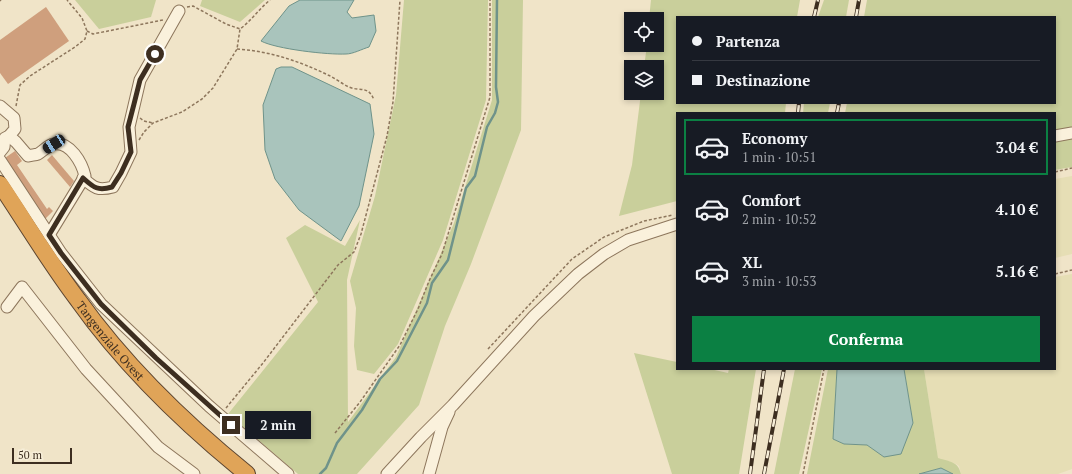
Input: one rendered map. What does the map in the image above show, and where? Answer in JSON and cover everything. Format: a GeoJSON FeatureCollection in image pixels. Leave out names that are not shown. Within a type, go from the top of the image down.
{"type":"FeatureCollection","features":[{"type":"Feature","properties":{"kind":"highway","name":"Tangenziale Ovest"},"geometry":{"type":"LineString","coordinates":[[0,184],[78,301],[107,338],[152,388],[177,413],[203,438],[247,474]]}},
{"type":"Feature","properties":{"kind":"highway","name":"Tangenziale Ovest"},"geometry":{"type":"LineString","coordinates":[[0,203],[64,300],[109,355],[169,420],[231,474]]}},
{"type":"Feature","properties":{"kind":"street"},"geometry":{"type":"LineString","coordinates":[[83,178],[93,187],[103,189],[112,187],[121,173],[131,152],[128,127],[140,80],[179,11]]}},
{"type":"Feature","properties":{"kind":"street"},"geometry":{"type":"LineString","coordinates":[[0,106],[14,118],[15,129],[5,138],[4,147],[0,152]]}},
{"type":"Feature","properties":{"kind":"street"},"geometry":{"type":"LineString","coordinates":[[1056,136],[1072,132]]}},
{"type":"Feature","properties":{"kind":"street"},"geometry":{"type":"LineString","coordinates":[[9,136],[28,156],[37,154],[54,144],[63,144],[75,154],[82,165],[84,176],[49,235]]}},
{"type":"Feature","properties":{"kind":"street"},"geometry":{"type":"LineString","coordinates":[[0,160],[61,253],[101,304],[146,348],[288,474]]}},
{"type":"Feature","properties":{"kind":"street"},"geometry":{"type":"LineString","coordinates":[[387,474],[453,405],[534,316],[578,274],[604,254],[628,240],[676,224]]}},
{"type":"Feature","properties":{"kind":"street"},"geometry":{"type":"LineString","coordinates":[[7,307],[22,287],[86,369],[158,447],[194,474]]}},
{"type":"Feature","properties":{"kind":"street"},"geometry":{"type":"LineString","coordinates":[[429,474],[442,427],[453,405]]}},
{"type":"Feature","properties":{"kind":"street"},"geometry":{"type":"LineString","coordinates":[[421,437],[432,435],[439,440]]}},
{"type":"Feature","properties":{"kind":"path"},"geometry":{"type":"LineString","coordinates":[[14,118],[20,85],[30,76],[76,47],[85,39],[87,31],[82,18],[67,0]]}},
{"type":"Feature","properties":{"kind":"path"},"geometry":{"type":"LineString","coordinates":[[131,152],[144,132],[154,122],[182,112],[202,99],[213,88],[237,49],[240,29],[248,23],[259,9],[270,0]]}},
{"type":"Feature","properties":{"kind":"path"},"geometry":{"type":"LineString","coordinates":[[220,415],[263,364],[338,265],[354,252],[361,234],[385,144],[393,102],[400,0]]}},
{"type":"Feature","properties":{"kind":"path"},"geometry":{"type":"LineString","coordinates":[[335,433],[360,402],[400,345],[418,309],[428,281],[442,254],[490,97],[490,0]]}},
{"type":"Feature","properties":{"kind":"path"},"geometry":{"type":"LineString","coordinates":[[179,11],[193,6],[226,24],[240,29]]}},
{"type":"Feature","properties":{"kind":"path"},"geometry":{"type":"LineString","coordinates":[[87,31],[93,34],[164,19]]}},
{"type":"Feature","properties":{"kind":"path"},"geometry":{"type":"LineString","coordinates":[[237,49],[256,50],[279,55],[328,75],[350,88],[364,89],[371,93],[374,100]]}},
{"type":"Feature","properties":{"kind":"path"},"geometry":{"type":"LineString","coordinates":[[132,112],[144,121],[154,122]]}},
{"type":"Feature","properties":{"kind":"path"},"geometry":{"type":"LineString","coordinates":[[1056,172],[1072,168]]}},
{"type":"Feature","properties":{"kind":"path"},"geometry":{"type":"LineString","coordinates":[[1056,274],[1072,270]]}},
{"type":"Feature","properties":{"kind":"path"},"geometry":{"type":"LineString","coordinates":[[803,474],[824,370]]}},
{"type":"Feature","properties":{"kind":"shaded area"},"geometry":{"type":"Polygon","coordinates":[[[1072,176],[1072,254],[1056,258],[1056,179],[1072,176]]]}},
{"type":"Feature","properties":{"kind":"shaded area"},"geometry":{"type":"Polygon","coordinates":[[[1072,274],[1072,469],[1058,474],[961,474],[959,466],[956,464],[938,459],[924,370],[1056,370],[1056,277],[1072,274]]]}},
{"type":"Feature","properties":{"kind":"green space"},"geometry":{"type":"Polygon","coordinates":[[[75,0],[156,0],[151,17],[99,29],[75,0]]]}},
{"type":"Feature","properties":{"kind":"green space"},"geometry":{"type":"Polygon","coordinates":[[[202,0],[265,0],[240,22],[200,6],[202,0]]]}},
{"type":"Feature","properties":{"kind":"green space"},"geometry":{"type":"Polygon","coordinates":[[[404,0],[488,0],[486,100],[443,240],[398,344],[374,374],[357,370],[354,346],[356,308],[350,281],[375,196],[396,95],[404,0]]]}},
{"type":"Feature","properties":{"kind":"green space"},"geometry":{"type":"Polygon","coordinates":[[[492,0],[523,0],[521,130],[471,264],[445,326],[419,405],[357,474],[298,474],[228,414],[318,302],[286,238],[305,225],[345,246],[360,220],[347,280],[348,422],[396,357],[454,223],[492,100],[492,0]]]}},
{"type":"Feature","properties":{"kind":"green space"},"geometry":{"type":"Polygon","coordinates":[[[651,0],[800,0],[797,16],[676,16],[676,104],[786,104],[785,112],[676,112],[676,201],[619,216],[632,165],[640,100],[664,100],[664,60],[645,60],[646,52],[664,52],[664,12],[650,12],[651,0]]]}},
{"type":"Feature","properties":{"kind":"green space"},"geometry":{"type":"Polygon","coordinates":[[[824,0],[849,0],[846,16],[818,16],[824,0]]]}},
{"type":"Feature","properties":{"kind":"green space"},"geometry":{"type":"Polygon","coordinates":[[[867,0],[1072,0],[1072,128],[1056,132],[1056,112],[845,112],[847,104],[1056,104],[1056,16],[864,16],[867,0]]]}},
{"type":"Feature","properties":{"kind":"green space"},"geometry":{"type":"Polygon","coordinates":[[[804,104],[830,104],[828,112],[803,112],[804,104]]]}},
{"type":"Feature","properties":{"kind":"green space"},"geometry":{"type":"Polygon","coordinates":[[[1072,136],[1072,167],[1056,170],[1056,140],[1072,136]]]}},
{"type":"Feature","properties":{"kind":"green space"},"geometry":{"type":"Polygon","coordinates":[[[634,353],[676,362],[676,370],[714,370],[728,373],[729,370],[756,370],[739,474],[672,474],[634,353]]]}},
{"type":"Feature","properties":{"kind":"green space"},"geometry":{"type":"Polygon","coordinates":[[[795,370],[822,370],[799,474],[774,474],[795,370]]]}},
{"type":"Feature","properties":{"kind":"green space"},"geometry":{"type":"Polygon","coordinates":[[[828,370],[837,370],[833,439],[844,444],[867,445],[884,457],[913,423],[904,370],[924,370],[938,458],[956,464],[961,474],[953,474],[941,468],[919,474],[807,474],[828,370]]]}},
{"type":"Feature","properties":{"kind":"water"},"geometry":{"type":"Polygon","coordinates":[[[300,0],[354,0],[347,12],[352,18],[374,15],[376,31],[369,47],[349,54],[327,54],[278,47],[261,41],[289,6],[300,0]]]}},
{"type":"Feature","properties":{"kind":"water"},"geometry":{"type":"Polygon","coordinates":[[[281,67],[292,67],[370,104],[374,134],[359,206],[341,241],[299,210],[275,179],[265,150],[263,105],[276,69],[281,67]]]}},
{"type":"Feature","properties":{"kind":"water"},"geometry":{"type":"Polygon","coordinates":[[[837,370],[904,370],[913,423],[901,454],[884,457],[867,445],[844,444],[833,439],[837,370]]]}},
{"type":"Feature","properties":{"kind":"water"},"geometry":{"type":"Polygon","coordinates":[[[941,468],[953,474],[919,474],[941,468]]]}},
{"type":"Feature","properties":{"kind":"building"},"geometry":{"type":"Polygon","coordinates":[[[46,7],[69,41],[8,84],[0,73],[0,40],[46,7]]]}},
{"type":"Feature","properties":{"kind":"building"},"geometry":{"type":"Polygon","coordinates":[[[15,151],[22,161],[17,165],[47,209],[49,207],[53,211],[43,221],[2,160],[15,151]]]}},
{"type":"Feature","properties":{"kind":"building"},"geometry":{"type":"Polygon","coordinates":[[[52,155],[74,181],[70,187],[47,160],[52,155]]]}},
{"type":"Feature","properties":{"kind":"waterway"},"geometry":{"type":"LineString","coordinates":[[320,474],[326,468],[337,443],[362,410],[380,379],[397,361],[427,303],[432,283],[448,260],[466,188],[475,176],[487,127],[495,113],[498,102],[496,87],[497,0]]}},
{"type":"Feature","properties":{"kind":"railway"},"geometry":{"type":"LineString","coordinates":[[814,16],[818,0]]}},
{"type":"Feature","properties":{"kind":"railway"},"geometry":{"type":"LineString","coordinates":[[856,16],[859,0]]}},
{"type":"Feature","properties":{"kind":"railway"},"geometry":{"type":"LineString","coordinates":[[798,112],[799,104]]}},
{"type":"Feature","properties":{"kind":"railway"},"geometry":{"type":"LineString","coordinates":[[837,112],[839,104]]}},
{"type":"Feature","properties":{"kind":"railway"},"geometry":{"type":"LineString","coordinates":[[750,474],[764,370]]}},
{"type":"Feature","properties":{"kind":"railway"},"geometry":{"type":"LineString","coordinates":[[764,474],[784,370]]}},
{"type":"Feature","properties":{"kind":"route"},"geometry":{"type":"LineString","coordinates":[[155,54],[140,80],[128,127],[131,152],[121,173],[112,187],[103,189],[93,187],[83,178],[49,235],[61,253],[101,304],[156,358],[231,425]]}}]}
